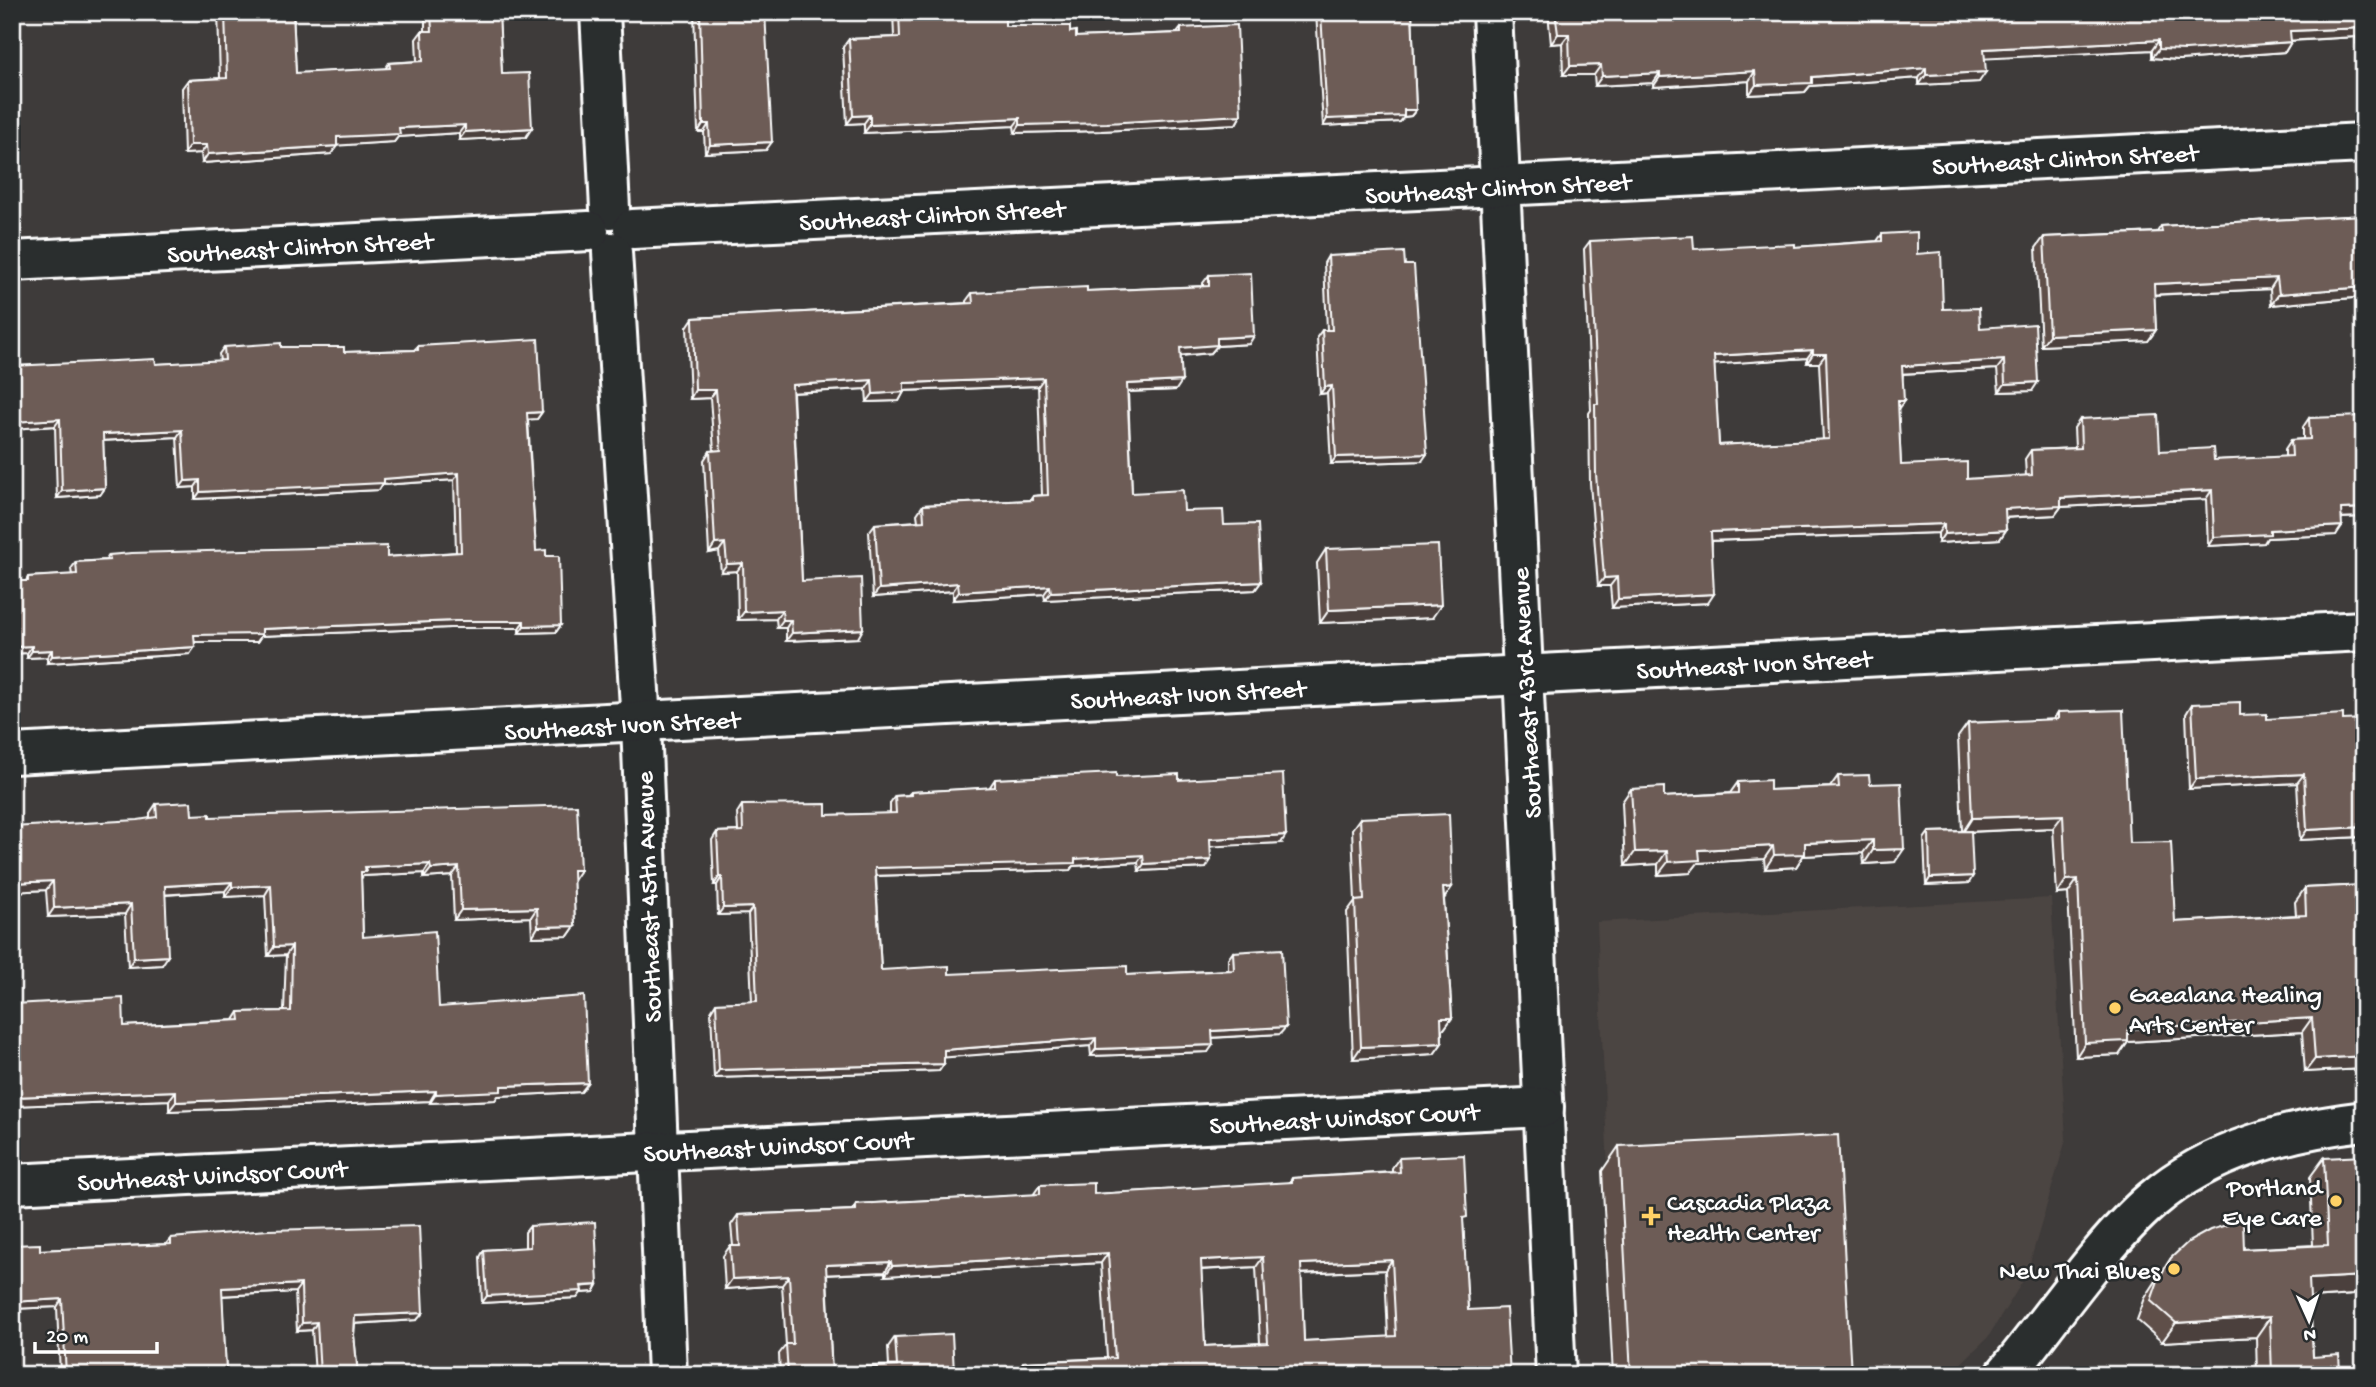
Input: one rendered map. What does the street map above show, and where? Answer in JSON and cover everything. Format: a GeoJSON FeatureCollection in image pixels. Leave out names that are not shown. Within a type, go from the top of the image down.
{"type":"FeatureCollection","features":[{"type":"Feature","properties":{"kind":"street","name":"Southeast 45th Avenue"},"geometry":{"type":"LineString","coordinates":[[600,12],[641,723],[667,1375]]}},
{"type":"Feature","properties":{"kind":"street","name":"Southeast 43rd Avenue"},"geometry":{"type":"LineString","coordinates":[[1493,12],[1556,1375]]}},
{"type":"Feature","properties":{"kind":"street","name":"Southeast Clinton Street"},"geometry":{"type":"LineString","coordinates":[[12,261],[2364,143]]}},
{"type":"Feature","properties":{"kind":"street","name":"Southeast Ivon Street"},"geometry":{"type":"LineString","coordinates":[[12,754],[2364,631]]}},
{"type":"Feature","properties":{"kind":"street","name":"Southeast Windsor Court"},"geometry":{"type":"LineString","coordinates":[[12,1184],[1544,1107]]}},
{"type":"Feature","properties":{"kind":"street"},"geometry":{"type":"LineString","coordinates":[[2005,1375],[2122,1230],[2170,1187],[2206,1164],[2242,1148],[2289,1133],[2364,1121]]}},
{"type":"Feature","properties":{"kind":"shaded area"},"geometry":{"type":"Polygon","coordinates":[[[2051,898],[2066,1139],[2026,1276],[1988,1337],[1949,1375],[1617,1375],[1597,922],[2051,898]]]}},
{"type":"Feature","properties":{"kind":"building"},"geometry":{"type":"Polygon","coordinates":[[[225,12],[293,12],[296,73],[390,68],[389,63],[423,61],[422,31],[432,31],[431,12],[499,12],[502,74],[529,73],[532,128],[465,132],[465,125],[399,128],[400,134],[337,137],[337,146],[208,154],[207,145],[190,145],[188,80],[227,78],[225,12]]]}},
{"type":"Feature","properties":{"kind":"building"},"geometry":{"type":"Polygon","coordinates":[[[700,12],[765,12],[772,142],[710,145],[709,124],[703,124],[700,12]]]}},
{"type":"Feature","properties":{"kind":"building"},"geometry":{"type":"Polygon","coordinates":[[[899,12],[1005,12],[1005,26],[1070,26],[1070,32],[1076,31],[1076,37],[1181,33],[1181,28],[1237,25],[1241,115],[1107,123],[1020,125],[1020,118],[870,125],[870,115],[853,116],[849,39],[900,37],[899,12]]]}},
{"type":"Feature","properties":{"kind":"building"},"geometry":{"type":"Polygon","coordinates":[[[1321,12],[1412,12],[1416,110],[1404,110],[1404,116],[1327,119],[1321,12]]]}},
{"type":"Feature","properties":{"kind":"building"},"geometry":{"type":"Polygon","coordinates":[[[1555,12],[2364,12],[2364,33],[2363,28],[2290,31],[2291,42],[2186,50],[2159,49],[2159,40],[1984,49],[1986,72],[1926,75],[1926,68],[1812,77],[1812,83],[1756,85],[1755,71],[1660,77],[1660,73],[1602,76],[1601,65],[1570,66],[1569,34],[1558,34],[1555,12]]]}},
{"type":"Feature","properties":{"kind":"building"},"geometry":{"type":"Polygon","coordinates":[[[2364,215],[2364,287],[2279,294],[2277,278],[2154,284],[2156,330],[2049,335],[2044,237],[2162,232],[2161,226],[2364,215]]]}},
{"type":"Feature","properties":{"kind":"building"},"geometry":{"type":"Polygon","coordinates":[[[1917,232],[1917,254],[1941,252],[1943,309],[1979,308],[1980,328],[2035,324],[2038,382],[2005,384],[2004,360],[1902,366],[1904,401],[1898,401],[1901,465],[1967,462],[1967,479],[2032,475],[2031,450],[2081,448],[2080,419],[2158,415],[2160,451],[2213,448],[2214,460],[2292,456],[2291,440],[2310,439],[2309,418],[2363,416],[2364,508],[2341,509],[2342,526],[2270,530],[2270,534],[2214,537],[2212,490],[2061,498],[2061,506],[2005,509],[2006,530],[1944,534],[1944,524],[1711,532],[1714,594],[1618,599],[1617,577],[1604,578],[1596,474],[1595,404],[1598,404],[1590,241],[1693,236],[1694,249],[1795,244],[1795,247],[1882,241],[1882,234],[1917,232]],[[1813,350],[1714,356],[1719,445],[1829,439],[1826,354],[1813,354],[1813,350]]]}},
{"type":"Feature","properties":{"kind":"building"},"geometry":{"type":"Polygon","coordinates":[[[1404,252],[1405,265],[1414,265],[1427,454],[1336,457],[1332,386],[1325,387],[1322,330],[1332,330],[1328,256],[1404,252]]]}},
{"type":"Feature","properties":{"kind":"building"},"geometry":{"type":"Polygon","coordinates":[[[1251,273],[1254,336],[1217,338],[1217,345],[1180,348],[1182,381],[1127,384],[1132,493],[1183,490],[1184,511],[1223,510],[1224,525],[1258,524],[1261,582],[1051,592],[1050,586],[959,592],[958,583],[879,589],[875,524],[924,521],[923,505],[1033,500],[1033,496],[1048,495],[1044,378],[904,383],[904,392],[873,394],[872,380],[792,385],[802,581],[861,578],[863,629],[792,633],[791,620],[783,620],[782,610],[744,612],[743,563],[727,564],[725,543],[715,544],[710,451],[721,450],[716,390],[695,390],[693,318],[973,303],[972,293],[1087,287],[1087,291],[1209,286],[1209,275],[1251,273]]]}},
{"type":"Feature","properties":{"kind":"building"},"geometry":{"type":"Polygon","coordinates":[[[538,339],[542,412],[527,413],[536,551],[546,550],[546,556],[559,556],[561,625],[524,626],[524,621],[455,621],[262,629],[262,634],[194,635],[195,647],[52,656],[52,650],[32,651],[32,646],[12,647],[12,581],[28,581],[28,577],[77,574],[76,562],[110,560],[109,555],[387,546],[387,557],[461,552],[459,473],[384,479],[384,483],[200,492],[200,480],[185,481],[182,430],[103,434],[105,488],[62,491],[60,419],[12,422],[12,366],[155,359],[156,364],[225,360],[224,347],[281,343],[281,347],[344,347],[344,352],[418,350],[418,346],[538,339]]]}},
{"type":"Feature","properties":{"kind":"building"},"geometry":{"type":"Polygon","coordinates":[[[1438,545],[1441,605],[1329,610],[1326,549],[1438,545]]]}},
{"type":"Feature","properties":{"kind":"building"},"geometry":{"type":"Polygon","coordinates":[[[2240,702],[2240,715],[2267,714],[2267,719],[2343,714],[2343,720],[2364,719],[2364,827],[2307,830],[2304,774],[2196,779],[2192,704],[2240,702]]]}},
{"type":"Feature","properties":{"kind":"building"},"geometry":{"type":"Polygon","coordinates":[[[2123,710],[2129,843],[2171,842],[2175,922],[2306,915],[2305,888],[2364,885],[2364,1056],[2315,1059],[2312,1018],[2128,1029],[2128,1041],[2085,1043],[2078,879],[2066,880],[2063,815],[1972,818],[1968,723],[2058,719],[2058,712],[2123,710]]]}},
{"type":"Feature","properties":{"kind":"building"},"geometry":{"type":"Polygon","coordinates":[[[1116,773],[1116,777],[1179,774],[1179,780],[1283,774],[1286,835],[1210,839],[1211,860],[1144,864],[1143,855],[1075,859],[1075,863],[875,868],[881,970],[949,966],[949,974],[1127,966],[1127,975],[1234,970],[1233,952],[1282,949],[1286,1027],[1212,1031],[1213,1045],[1096,1049],[1096,1038],[944,1050],[944,1064],[719,1070],[716,1003],[757,1001],[753,907],[723,908],[722,877],[719,877],[717,832],[743,831],[742,805],[826,804],[826,815],[896,813],[895,796],[911,795],[911,792],[995,787],[995,779],[1116,773]]]}},
{"type":"Feature","properties":{"kind":"building"},"geometry":{"type":"Polygon","coordinates":[[[1869,775],[1870,784],[1901,783],[1904,849],[1873,850],[1873,840],[1805,843],[1805,854],[1774,855],[1773,846],[1699,850],[1700,860],[1668,862],[1667,851],[1635,852],[1631,789],[1664,787],[1664,797],[1738,793],[1738,782],[1770,780],[1770,790],[1839,787],[1838,776],[1869,775]]]}},
{"type":"Feature","properties":{"kind":"building"},"geometry":{"type":"Polygon","coordinates":[[[191,802],[192,815],[210,814],[210,817],[577,805],[580,870],[573,870],[575,926],[538,927],[537,908],[461,910],[459,867],[431,869],[430,864],[365,867],[366,872],[361,872],[363,937],[435,931],[439,1007],[584,996],[588,1083],[501,1086],[501,1091],[436,1094],[436,1091],[176,1102],[176,1091],[12,1097],[12,1039],[16,1039],[14,1004],[123,998],[124,1026],[240,1020],[239,1012],[291,1011],[292,946],[274,947],[271,885],[232,887],[232,882],[165,886],[168,956],[134,958],[131,904],[54,908],[53,881],[12,883],[12,827],[138,820],[157,817],[156,804],[191,802]]]}},
{"type":"Feature","properties":{"kind":"building"},"geometry":{"type":"Polygon","coordinates":[[[1449,814],[1452,887],[1443,888],[1452,1018],[1441,1018],[1442,1043],[1361,1047],[1355,901],[1364,900],[1360,818],[1449,814]]]}},
{"type":"Feature","properties":{"kind":"building"},"geometry":{"type":"Polygon","coordinates":[[[1971,831],[1973,876],[1930,878],[1929,832],[1971,831]]]}},
{"type":"Feature","properties":{"kind":"building"},"geometry":{"type":"Polygon","coordinates":[[[1838,1135],[1851,1375],[1631,1375],[1619,1146],[1838,1135]]]}},
{"type":"Feature","properties":{"kind":"building"},"geometry":{"type":"Polygon","coordinates":[[[1464,1155],[1467,1217],[1463,1218],[1468,1310],[1506,1308],[1510,1375],[854,1375],[854,1368],[897,1366],[895,1337],[952,1334],[954,1372],[1023,1369],[1023,1362],[1115,1358],[1108,1253],[892,1266],[891,1262],[826,1265],[832,1375],[788,1375],[786,1344],[793,1344],[789,1276],[732,1279],[730,1246],[740,1246],[738,1215],[856,1210],[856,1204],[1040,1194],[1040,1185],[1094,1183],[1094,1194],[1292,1182],[1292,1178],[1400,1172],[1399,1158],[1464,1155]],[[1263,1257],[1201,1260],[1205,1346],[1268,1343],[1263,1257]],[[1392,1260],[1301,1264],[1304,1341],[1396,1336],[1392,1260]]]}},
{"type":"Feature","properties":{"kind":"building"},"geometry":{"type":"Polygon","coordinates":[[[2364,1156],[2364,1276],[2309,1279],[2313,1357],[2339,1355],[2340,1371],[2364,1370],[2364,1375],[2272,1375],[2270,1317],[2176,1323],[2151,1301],[2159,1278],[2171,1258],[2188,1242],[2210,1230],[2243,1220],[2244,1249],[2328,1245],[2324,1158],[2364,1156]]]}},
{"type":"Feature","properties":{"kind":"building"},"geometry":{"type":"Polygon","coordinates":[[[595,1222],[598,1285],[581,1286],[582,1291],[487,1296],[484,1250],[530,1247],[530,1226],[595,1222]]]}},
{"type":"Feature","properties":{"kind":"building"},"geometry":{"type":"Polygon","coordinates":[[[419,1226],[423,1313],[355,1316],[358,1375],[320,1375],[317,1322],[302,1323],[301,1284],[222,1288],[226,1371],[242,1370],[242,1375],[66,1375],[62,1299],[12,1302],[12,1245],[40,1244],[40,1250],[171,1244],[171,1238],[268,1230],[419,1226]]]}},
{"type":"Feature","properties":{"kind":"place","name":"Gaealana Healing Arts Center"},"geometry":{"type":"Point","coordinates":[2115,1008]}},
{"type":"Feature","properties":{"kind":"place","name":"Portland Eye Care"},"geometry":{"type":"Point","coordinates":[2336,1201]}},
{"type":"Feature","properties":{"kind":"place","name":"Cascadia Plaza Health Center"},"geometry":{"type":"Point","coordinates":[1651,1216]}},
{"type":"Feature","properties":{"kind":"place","name":"New Thai Blues"},"geometry":{"type":"Point","coordinates":[2174,1269]}}]}
